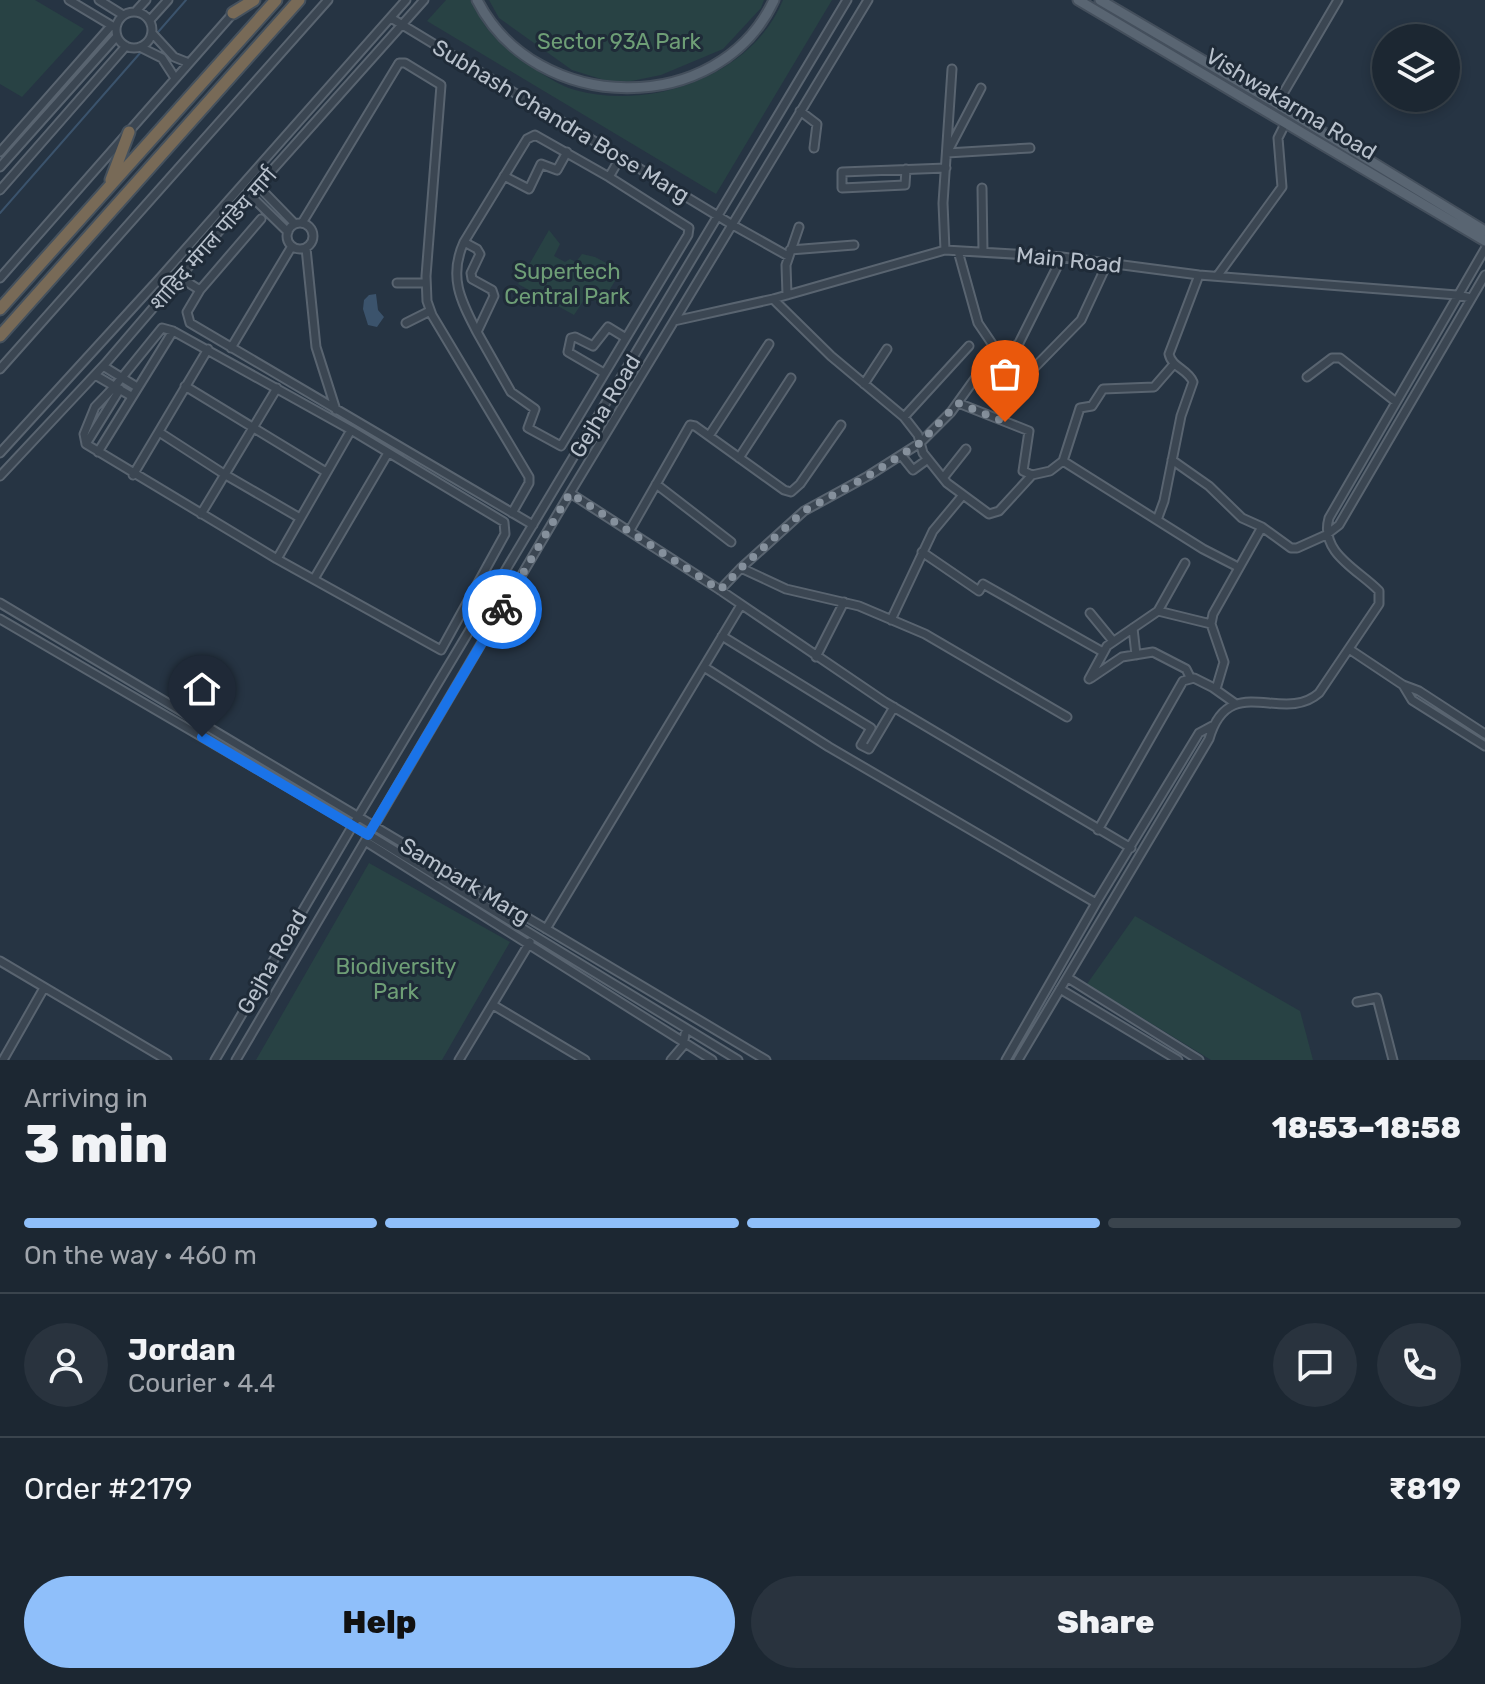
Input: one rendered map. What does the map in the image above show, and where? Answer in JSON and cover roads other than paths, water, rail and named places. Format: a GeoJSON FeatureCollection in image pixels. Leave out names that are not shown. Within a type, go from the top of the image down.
{"type":"FeatureCollection","features":[{"type":"Feature","properties":{"kind":"highway"},"geometry":{"type":"LineString","coordinates":[[233,13],[254,0]]}},
{"type":"Feature","properties":{"kind":"highway"},"geometry":{"type":"LineString","coordinates":[[0,309],[276,0]]}},
{"type":"Feature","properties":{"kind":"highway"},"geometry":{"type":"LineString","coordinates":[[0,336],[299,0]]}},
{"type":"Feature","properties":{"kind":"highway"},"geometry":{"type":"LineString","coordinates":[[108,188],[129,132]]}},
{"type":"Feature","properties":{"kind":"main road"},"geometry":{"type":"LineString","coordinates":[[477,0],[496,28],[521,52],[558,74],[616,89],[645,89],[676,83],[706,70],[729,56],[750,35],[774,0]]}},
{"type":"Feature","properties":{"kind":"main road","name":"Vishwakarma Road"},"geometry":{"type":"LineString","coordinates":[[1078,0],[1277,104],[1485,231]]}},
{"type":"Feature","properties":{"kind":"main road","name":"Vishwakarma Road"},"geometry":{"type":"LineString","coordinates":[[1100,0],[1286,122],[1485,241]]}},
{"type":"Feature","properties":{"kind":"street"},"geometry":{"type":"LineString","coordinates":[[69,0],[115,30],[126,46]]}},
{"type":"Feature","properties":{"kind":"street"},"geometry":{"type":"LineString","coordinates":[[99,0],[123,15]]}},
{"type":"Feature","properties":{"kind":"street"},"geometry":{"type":"LineString","coordinates":[[0,167],[115,30],[123,15],[136,11],[146,0]]}},
{"type":"Feature","properties":{"kind":"street"},"geometry":{"type":"LineString","coordinates":[[150,20],[168,0]]}},
{"type":"Feature","properties":{"kind":"street"},"geometry":{"type":"LineString","coordinates":[[0,278],[244,0]]}},
{"type":"Feature","properties":{"kind":"street"},"geometry":{"type":"LineString","coordinates":[[0,369],[328,0]]}},
{"type":"Feature","properties":{"kind":"street"},"geometry":{"type":"LineString","coordinates":[[0,453],[406,0]]}},
{"type":"Feature","properties":{"kind":"street","name":"शाहिद मंगल पांडेय मार्ग"},"geometry":{"type":"LineString","coordinates":[[0,476],[95,375],[424,0]]}},
{"type":"Feature","properties":{"kind":"street","name":"Gejha Road"},"geometry":{"type":"LineString","coordinates":[[215,1060],[847,0]]}},
{"type":"Feature","properties":{"kind":"street","name":"Gejha Road"},"geometry":{"type":"LineString","coordinates":[[236,1060],[570,493],[868,0]]}},
{"type":"Feature","properties":{"kind":"street"},"geometry":{"type":"LineString","coordinates":[[1277,104],[1338,0]]}},
{"type":"Feature","properties":{"kind":"street"},"geometry":{"type":"LineString","coordinates":[[136,11],[150,20],[152,33],[140,47]]}},
{"type":"Feature","properties":{"kind":"street","name":"Subhash Chandra Bose Marg"},"geometry":{"type":"LineString","coordinates":[[391,18],[731,224],[789,253]]}},
{"type":"Feature","properties":{"kind":"street"},"geometry":{"type":"LineString","coordinates":[[0,152],[115,30]]}},
{"type":"Feature","properties":{"kind":"street"},"geometry":{"type":"LineString","coordinates":[[152,33],[174,57],[189,63]]}},
{"type":"Feature","properties":{"kind":"street"},"geometry":{"type":"LineString","coordinates":[[126,46],[140,47],[167,62],[175,78]]}},
{"type":"Feature","properties":{"kind":"street"},"geometry":{"type":"LineString","coordinates":[[0,190],[126,46]]}},
{"type":"Feature","properties":{"kind":"street"},"geometry":{"type":"LineString","coordinates":[[288,232],[299,224],[399,63],[405,63],[438,82],[442,89],[426,283],[430,311],[530,479],[512,513]]}},
{"type":"Feature","properties":{"kind":"street"},"geometry":{"type":"LineString","coordinates":[[945,250],[943,203],[952,69]]}},
{"type":"Feature","properties":{"kind":"street"},"geometry":{"type":"LineString","coordinates":[[947,153],[981,88]]}},
{"type":"Feature","properties":{"kind":"street"},"geometry":{"type":"LineString","coordinates":[[800,111],[817,124],[814,148]]}},
{"type":"Feature","properties":{"kind":"street"},"geometry":{"type":"LineString","coordinates":[[1218,275],[1254,222],[1280,191],[1283,180],[1278,138],[1286,122]]}},
{"type":"Feature","properties":{"kind":"street"},"geometry":{"type":"LineString","coordinates":[[530,136],[540,136],[689,228],[688,235],[563,445],[557,446],[528,428],[535,409],[511,392],[457,291],[459,259],[464,242],[504,176],[530,136]]}},
{"type":"Feature","properties":{"kind":"street"},"geometry":{"type":"LineString","coordinates":[[947,153],[1030,148]]}},
{"type":"Feature","properties":{"kind":"street"},"geometry":{"type":"LineString","coordinates":[[504,176],[529,189],[541,164],[557,170],[567,152]]}},
{"type":"Feature","properties":{"kind":"street"},"geometry":{"type":"LineString","coordinates":[[609,177],[620,158]]}},
{"type":"Feature","properties":{"kind":"street"},"geometry":{"type":"LineString","coordinates":[[906,169],[905,185],[842,188],[842,172],[906,169],[946,168]]}},
{"type":"Feature","properties":{"kind":"street"},"geometry":{"type":"LineString","coordinates":[[258,186],[277,207],[299,224],[309,227],[313,233],[311,244],[298,249],[292,246],[288,232]]}},
{"type":"Feature","properties":{"kind":"street"},"geometry":{"type":"LineString","coordinates":[[982,188],[983,252]]}},
{"type":"Feature","properties":{"kind":"street"},"geometry":{"type":"LineString","coordinates":[[250,195],[266,217],[288,232]]}},
{"type":"Feature","properties":{"kind":"street"},"geometry":{"type":"LineString","coordinates":[[277,207],[200,290],[187,312],[188,319],[231,348],[533,525]]}},
{"type":"Feature","properties":{"kind":"street"},"geometry":{"type":"LineString","coordinates":[[787,295],[785,272],[799,227]]}},
{"type":"Feature","properties":{"kind":"street"},"geometry":{"type":"LineString","coordinates":[[464,242],[480,254],[471,273],[472,279],[492,290],[494,296],[477,332]]}},
{"type":"Feature","properties":{"kind":"street"},"geometry":{"type":"LineString","coordinates":[[789,253],[854,245]]}},
{"type":"Feature","properties":{"kind":"street"},"geometry":{"type":"LineString","coordinates":[[231,348],[292,246]]}},
{"type":"Feature","properties":{"kind":"street"},"geometry":{"type":"LineString","coordinates":[[306,248],[316,347],[336,410]]}},
{"type":"Feature","properties":{"kind":"street"},"geometry":{"type":"LineString","coordinates":[[1018,1060],[1221,714],[1236,704],[1260,701],[1296,704],[1310,700],[1379,604],[1381,595],[1375,586],[1339,556],[1326,535],[1329,518],[1485,249]]}},
{"type":"Feature","properties":{"kind":"street","name":"Main Road"},"geometry":{"type":"LineString","coordinates":[[674,321],[773,299],[945,250],[1062,257],[1199,275],[1471,298]]}},
{"type":"Feature","properties":{"kind":"street"},"geometry":{"type":"LineString","coordinates":[[958,251],[978,323],[997,351]]}},
{"type":"Feature","properties":{"kind":"street"},"geometry":{"type":"LineString","coordinates":[[720,590],[804,511],[920,443],[958,403],[997,351],[1013,349],[1019,343],[1062,257]]}},
{"type":"Feature","properties":{"kind":"street"},"geometry":{"type":"LineString","coordinates":[[1013,349],[1034,368],[1081,320],[1107,264]]}},
{"type":"Feature","properties":{"kind":"street"},"geometry":{"type":"LineString","coordinates":[[1157,520],[1164,501],[1181,416],[1193,382],[1174,364],[1170,349],[1199,275]]}},
{"type":"Feature","properties":{"kind":"street"},"geometry":{"type":"LineString","coordinates":[[1172,460],[1209,486],[1242,518],[1262,527],[1294,549],[1326,535],[1339,525],[1485,275]]}},
{"type":"Feature","properties":{"kind":"street"},"geometry":{"type":"LineString","coordinates":[[179,277],[200,290]]}},
{"type":"Feature","properties":{"kind":"street"},"geometry":{"type":"LineString","coordinates":[[397,283],[426,283]]}},
{"type":"Feature","properties":{"kind":"street"},"geometry":{"type":"LineString","coordinates":[[773,299],[807,334],[912,425],[928,459],[943,478],[983,511],[993,514],[1032,475],[1050,471],[1063,461],[1080,408],[1092,406],[1105,389],[1154,387],[1174,364]]}},
{"type":"Feature","properties":{"kind":"street"},"geometry":{"type":"LineString","coordinates":[[643,308],[659,315]]}},
{"type":"Feature","properties":{"kind":"street"},"geometry":{"type":"LineString","coordinates":[[406,323],[430,311]]}},
{"type":"Feature","properties":{"kind":"street"},"geometry":{"type":"LineString","coordinates":[[604,373],[568,352],[571,338],[577,337],[593,346],[608,327],[626,338]]}},
{"type":"Feature","properties":{"kind":"street"},"geometry":{"type":"LineString","coordinates":[[158,330],[173,331],[351,430],[504,522],[505,534],[439,650],[133,475],[86,444],[121,378],[158,330]]}},
{"type":"Feature","properties":{"kind":"street"},"geometry":{"type":"LineString","coordinates":[[98,452],[173,331]]}},
{"type":"Feature","properties":{"kind":"street"},"geometry":{"type":"LineString","coordinates":[[709,436],[769,344]]}},
{"type":"Feature","properties":{"kind":"street"},"geometry":{"type":"LineString","coordinates":[[904,417],[969,346]]}},
{"type":"Feature","properties":{"kind":"street"},"geometry":{"type":"LineString","coordinates":[[133,475],[208,349]]}},
{"type":"Feature","properties":{"kind":"street"},"geometry":{"type":"LineString","coordinates":[[864,384],[887,349]]}},
{"type":"Feature","properties":{"kind":"street"},"geometry":{"type":"LineString","coordinates":[[1307,377],[1332,358],[1340,358],[1396,402]]}},
{"type":"Feature","properties":{"kind":"street"},"geometry":{"type":"LineString","coordinates":[[103,366],[137,387]]}},
{"type":"Feature","properties":{"kind":"street"},"geometry":{"type":"LineString","coordinates":[[95,375],[131,396]]}},
{"type":"Feature","properties":{"kind":"street"},"geometry":{"type":"LineString","coordinates":[[739,458],[791,378]]}},
{"type":"Feature","properties":{"kind":"street"},"geometry":{"type":"LineString","coordinates":[[185,386],[326,472]]}},
{"type":"Feature","properties":{"kind":"street"},"geometry":{"type":"LineString","coordinates":[[201,514],[277,388]]}},
{"type":"Feature","properties":{"kind":"street"},"geometry":{"type":"LineString","coordinates":[[958,403],[1029,431],[1023,471],[1032,475]]}},
{"type":"Feature","properties":{"kind":"street"},"geometry":{"type":"LineString","coordinates":[[630,530],[687,428],[692,425],[791,492],[800,484],[841,425]]}},
{"type":"Feature","properties":{"kind":"street"},"geometry":{"type":"LineString","coordinates":[[277,559],[351,430]]}},
{"type":"Feature","properties":{"kind":"street"},"geometry":{"type":"LineString","coordinates":[[159,432],[300,518]]}},
{"type":"Feature","properties":{"kind":"street"},"geometry":{"type":"LineString","coordinates":[[943,478],[966,449]]}},
{"type":"Feature","properties":{"kind":"street"},"geometry":{"type":"LineString","coordinates":[[314,579],[388,453]]}},
{"type":"Feature","properties":{"kind":"street"},"geometry":{"type":"LineString","coordinates":[[901,455],[913,470],[928,459]]}},
{"type":"Feature","properties":{"kind":"street"},"geometry":{"type":"LineString","coordinates":[[1063,461],[1238,567]]}},
{"type":"Feature","properties":{"kind":"street"},"geometry":{"type":"LineString","coordinates":[[656,484],[731,542]]}},
{"type":"Feature","properties":{"kind":"street"},"geometry":{"type":"LineString","coordinates":[[570,493],[894,707],[1131,848]]}},
{"type":"Feature","properties":{"kind":"street"},"geometry":{"type":"LineString","coordinates":[[891,620],[933,531],[963,495]]}},
{"type":"Feature","properties":{"kind":"street"},"geometry":{"type":"LineString","coordinates":[[1216,689],[1224,662],[1211,624],[1216,605],[1262,527]]}},
{"type":"Feature","properties":{"kind":"street"},"geometry":{"type":"LineString","coordinates":[[922,552],[979,591],[983,584],[1103,652]]}},
{"type":"Feature","properties":{"kind":"street"},"geometry":{"type":"LineString","coordinates":[[1185,563],[1158,611],[1113,641],[1103,652],[1089,679],[1122,657],[1153,652],[1186,669],[1190,677],[1216,689],[1236,704]]}},
{"type":"Feature","properties":{"kind":"street"},"geometry":{"type":"LineString","coordinates":[[741,568],[786,589],[844,602],[925,634],[1067,717]]}},
{"type":"Feature","properties":{"kind":"street"},"geometry":{"type":"LineString","coordinates":[[477,585],[492,593]]}},
{"type":"Feature","properties":{"kind":"street"},"geometry":{"type":"LineString","coordinates":[[469,597],[485,605]]}},
{"type":"Feature","properties":{"kind":"street"},"geometry":{"type":"LineString","coordinates":[[816,657],[844,602]]}},
{"type":"Feature","properties":{"kind":"street","name":"Sampark Marg"},"geometry":{"type":"LineString","coordinates":[[0,603],[766,1060]]}},
{"type":"Feature","properties":{"kind":"street"},"geometry":{"type":"LineString","coordinates":[[546,929],[741,605]]}},
{"type":"Feature","properties":{"kind":"street"},"geometry":{"type":"LineString","coordinates":[[1158,611],[1211,624]]}},
{"type":"Feature","properties":{"kind":"street"},"geometry":{"type":"LineString","coordinates":[[1090,613],[1113,641]]}},
{"type":"Feature","properties":{"kind":"street","name":"Sampark Marg"},"geometry":{"type":"LineString","coordinates":[[0,619],[353,825],[366,838],[534,936],[684,1037],[738,1060]]}},
{"type":"Feature","properties":{"kind":"street"},"geometry":{"type":"LineString","coordinates":[[1133,628],[1136,655]]}},
{"type":"Feature","properties":{"kind":"street"},"geometry":{"type":"LineString","coordinates":[[722,636],[871,728],[861,745],[869,749],[894,707]]}},
{"type":"Feature","properties":{"kind":"street"},"geometry":{"type":"LineString","coordinates":[[1349,649],[1485,734]]}},
{"type":"Feature","properties":{"kind":"street"},"geometry":{"type":"LineString","coordinates":[[704,667],[829,747],[1096,903]]}},
{"type":"Feature","properties":{"kind":"street"},"geometry":{"type":"LineString","coordinates":[[1098,830],[1183,681],[1190,677]]}},
{"type":"Feature","properties":{"kind":"street"},"geometry":{"type":"LineString","coordinates":[[1403,685],[1412,700],[1485,746]]}},
{"type":"Feature","properties":{"kind":"street"},"geometry":{"type":"LineString","coordinates":[[1430,712],[1435,704]]}},
{"type":"Feature","properties":{"kind":"street"},"geometry":{"type":"LineString","coordinates":[[1006,1060],[1087,918],[1199,733],[1212,726]]}},
{"type":"Feature","properties":{"kind":"street"},"geometry":{"type":"LineString","coordinates":[[366,838],[529,945],[684,1037],[712,1060]]}},
{"type":"Feature","properties":{"kind":"street"},"geometry":{"type":"LineString","coordinates":[[1124,860],[1132,866]]}},
{"type":"Feature","properties":{"kind":"street"},"geometry":{"type":"LineString","coordinates":[[1087,918],[1098,923]]}},
{"type":"Feature","properties":{"kind":"street"},"geometry":{"type":"LineString","coordinates":[[459,1060],[534,936]]}},
{"type":"Feature","properties":{"kind":"street"},"geometry":{"type":"LineString","coordinates":[[0,961],[167,1060]]}},
{"type":"Feature","properties":{"kind":"street"},"geometry":{"type":"LineString","coordinates":[[1068,978],[1199,1060]]}},
{"type":"Feature","properties":{"kind":"street"},"geometry":{"type":"LineString","coordinates":[[3,1060],[44,988]]}},
{"type":"Feature","properties":{"kind":"street"},"geometry":{"type":"LineString","coordinates":[[1060,989],[1178,1060]]}},
{"type":"Feature","properties":{"kind":"street"},"geometry":{"type":"LineString","coordinates":[[1357,1002],[1377,998],[1393,1060]]}},
{"type":"Feature","properties":{"kind":"street"},"geometry":{"type":"LineString","coordinates":[[493,1005],[585,1060]]}},
{"type":"Feature","properties":{"kind":"street"},"geometry":{"type":"LineString","coordinates":[[674,1056],[684,1037]]}},
{"type":"Feature","properties":{"kind":"water"},"geometry":{"type":"Polygon","coordinates":[[[376,294],[378,310],[384,317],[377,327],[368,325],[363,309],[364,300],[376,294]]]}},
{"type":"Feature","properties":{"kind":"waterway"},"geometry":{"type":"LineString","coordinates":[[145,47],[186,0]]}},
{"type":"Feature","properties":{"kind":"waterway"},"geometry":{"type":"LineString","coordinates":[[0,213],[141,52]]}},
{"type":"Feature","properties":{"kind":"park label","name":"Sector 93A Park"},"geometry":{"type":"Point","coordinates":[619,41]}},
{"type":"Feature","properties":{"kind":"park label","name":"Supertech Central Park"},"geometry":{"type":"Point","coordinates":[567,284]}},
{"type":"Feature","properties":{"kind":"park label","name":"Biodiversity Park"},"geometry":{"type":"Point","coordinates":[396,978]}}]}
